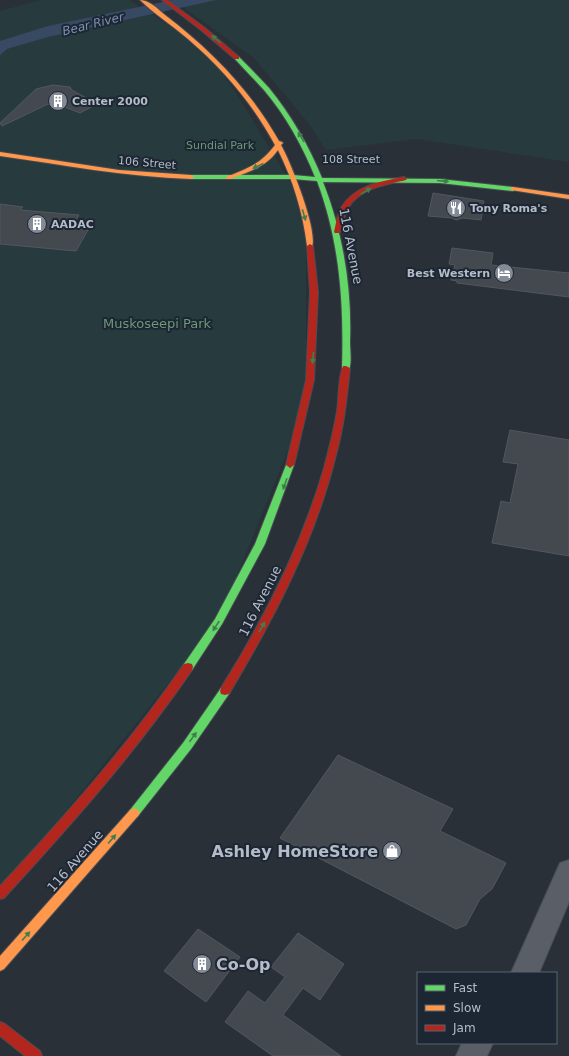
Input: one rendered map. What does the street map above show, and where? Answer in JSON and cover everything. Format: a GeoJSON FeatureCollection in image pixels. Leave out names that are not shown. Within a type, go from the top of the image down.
{"type":"FeatureCollection","features":[{"type":"Feature","properties":{"kind":"main road"},"geometry":{"type":"LineString","coordinates":[[142,0],[197,41],[238,81],[259,108],[280,143],[293,177]]}},
{"type":"Feature","properties":{"kind":"main road","name":"108 Street"},"geometry":{"type":"LineString","coordinates":[[164,0],[184,14],[233,54],[268,91],[300,135],[319,176]]}},
{"type":"Feature","properties":{"kind":"main road"},"geometry":{"type":"LineString","coordinates":[[228,178],[262,165],[269,159],[280,143]]}},
{"type":"Feature","properties":{"kind":"main road","name":"106 Street"},"geometry":{"type":"LineString","coordinates":[[0,154],[57,161],[118,173],[168,177],[228,178],[319,176]]}},
{"type":"Feature","properties":{"kind":"main road","name":"108 Street"},"geometry":{"type":"LineString","coordinates":[[319,176],[372,171]]}},
{"type":"Feature","properties":{"kind":"main road"},"geometry":{"type":"LineString","coordinates":[[433,172],[462,174],[569,189]]}},
{"type":"Feature","properties":{"kind":"main road"},"geometry":{"type":"LineString","coordinates":[[337,232],[346,206],[355,197],[372,187],[388,182],[401,173]]}},
{"type":"Feature","properties":{"kind":"main road","name":"108 Street"},"geometry":{"type":"LineString","coordinates":[[319,176],[401,173],[569,197]]}},
{"type":"Feature","properties":{"kind":"main road","name":"116 Avenue"},"geometry":{"type":"LineString","coordinates":[[0,965],[90,864],[174,764],[239,668],[267,620],[308,531],[332,456],[345,385],[347,345],[346,289],[337,232],[319,176]]}},
{"type":"Feature","properties":{"kind":"main road","name":"116 Avenue"},"geometry":{"type":"LineString","coordinates":[[0,894],[94,791],[142,731],[184,674],[219,620],[247,572],[269,526],[285,485],[298,441],[306,406],[315,337],[314,276],[311,248],[306,223],[293,177]]}},
{"type":"Feature","properties":{"kind":"main road"},"geometry":{"type":"LineString","coordinates":[[0,1028],[35,1056]]}},
{"type":"Feature","properties":{"kind":"street"},"geometry":{"type":"LineString","coordinates":[[524,972],[569,871]]}},
{"type":"Feature","properties":{"kind":"street"},"geometry":{"type":"LineString","coordinates":[[471,1056],[478,1044]]}},
{"type":"Feature","properties":{"kind":"green space","name":"Muskoseepi Park"},"geometry":{"type":"Polygon","coordinates":[[[41,0],[130,0],[180,33],[220,70],[236,93],[299,197],[306,223],[306,406],[219,620],[0,894],[0,11],[41,0]]]}},
{"type":"Feature","properties":{"kind":"green space"},"geometry":{"type":"Polygon","coordinates":[[[186,0],[569,0],[569,162],[417,139],[326,150],[309,124],[254,58],[177,3],[186,0]]]}},
{"type":"Feature","properties":{"kind":"water","name":"Bear River"},"geometry":{"type":"Polygon","coordinates":[[[172,0],[216,0],[48,37],[7,49],[0,55],[0,41],[48,26],[172,0]]]}},
{"type":"Feature","properties":{"kind":"building","name":"Center 2000"},"geometry":{"type":"Polygon","coordinates":[[[53,85],[70,87],[72,90],[97,104],[80,113],[57,104],[53,106],[48,104],[2,126],[0,123],[36,89],[53,85]]]}},
{"type":"Feature","properties":{"kind":"building","name":"Tony Roma's"},"geometry":{"type":"Polygon","coordinates":[[[433,193],[484,201],[481,220],[463,218],[456,220],[452,218],[428,216],[433,193]]]}},
{"type":"Feature","properties":{"kind":"building","name":"AADAC"},"geometry":{"type":"Polygon","coordinates":[[[0,204],[23,207],[20,210],[79,215],[71,228],[88,230],[76,251],[0,244],[0,204]]]}},
{"type":"Feature","properties":{"kind":"building","name":"Best Western"},"geometry":{"type":"Polygon","coordinates":[[[452,248],[493,253],[491,265],[569,273],[569,297],[457,283],[457,281],[451,280],[455,265],[449,264],[452,248]]]}},
{"type":"Feature","properties":{"kind":"building"},"geometry":{"type":"Polygon","coordinates":[[[510,430],[569,440],[569,556],[492,543],[501,501],[510,503],[518,464],[503,462],[510,430]]]}},
{"type":"Feature","properties":{"kind":"building","name":"Ashley HomeStore"},"geometry":{"type":"Polygon","coordinates":[[[338,755],[453,809],[440,831],[506,863],[492,889],[480,899],[466,925],[456,929],[280,838],[338,755]]]}},
{"type":"Feature","properties":{"kind":"building","name":"Co-Op"},"geometry":{"type":"Polygon","coordinates":[[[198,929],[240,957],[206,1002],[164,971],[198,929]]]}},
{"type":"Feature","properties":{"kind":"building","name":"Co-Op"},"geometry":{"type":"Polygon","coordinates":[[[298,933],[344,964],[320,1000],[303,988],[283,1015],[341,1056],[273,1056],[225,1022],[248,991],[265,1003],[285,977],[271,967],[298,933]]]}},
{"type":"Feature","properties":{"kind":"traffic: fast"},"geometry":{"type":"LineString","coordinates":[[237,58],[267,90],[292,124],[312,161],[327,200],[338,240],[345,282],[347,325],[346,368]]}},
{"type":"Feature","properties":{"kind":"traffic: fast"},"geometry":{"type":"LineString","coordinates":[[191,177],[293,177],[321,180],[440,181],[513,189]]}},
{"type":"Feature","properties":{"kind":"traffic: fast"},"geometry":{"type":"LineString","coordinates":[[188,667],[219,621],[260,544],[290,465]]}},
{"type":"Feature","properties":{"kind":"traffic: fast"},"geometry":{"type":"LineString","coordinates":[[134,813],[187,746],[225,691]]}},
{"type":"Feature","properties":{"kind":"traffic: slow"},"geometry":{"type":"LineString","coordinates":[[142,0],[190,38],[212,58],[251,101],[282,152],[294,181],[308,229],[310,246]]}},
{"type":"Feature","properties":{"kind":"traffic: slow"},"geometry":{"type":"LineString","coordinates":[[228,178],[263,163],[274,152],[280,143]]}},
{"type":"Feature","properties":{"kind":"traffic: slow"},"geometry":{"type":"LineString","coordinates":[[0,154],[143,175],[191,177]]}},
{"type":"Feature","properties":{"kind":"traffic: slow"},"geometry":{"type":"LineString","coordinates":[[513,189],[569,197]]}},
{"type":"Feature","properties":{"kind":"traffic: slow"},"geometry":{"type":"LineString","coordinates":[[0,965],[134,813]]}},
{"type":"Feature","properties":{"kind":"traffic: jam"},"geometry":{"type":"LineString","coordinates":[[164,0],[203,29],[237,58]]}},
{"type":"Feature","properties":{"kind":"traffic: jam"},"geometry":{"type":"LineString","coordinates":[[337,232],[344,209],[358,194],[372,186],[404,179]]}},
{"type":"Feature","properties":{"kind":"traffic: jam"},"geometry":{"type":"LineString","coordinates":[[290,465],[310,380],[314,292],[310,246]]}},
{"type":"Feature","properties":{"kind":"traffic: jam"},"geometry":{"type":"LineString","coordinates":[[225,691],[269,616],[306,537],[321,496],[332,454],[341,411],[346,368]]}},
{"type":"Feature","properties":{"kind":"traffic: jam"},"geometry":{"type":"LineString","coordinates":[[0,894],[99,784],[145,727],[188,667]]}},
{"type":"Feature","properties":{"kind":"traffic: jam"},"geometry":{"type":"LineString","coordinates":[[0,1028],[35,1056]]}},
{"type":"Feature","properties":{"kind":"place","name":"Center 2000"},"geometry":{"type":"Point","coordinates":[58,101]}},
{"type":"Feature","properties":{"kind":"place","name":"Tony Roma's"},"geometry":{"type":"Point","coordinates":[456,208]}},
{"type":"Feature","properties":{"kind":"place","name":"AADAC"},"geometry":{"type":"Point","coordinates":[37,224]}},
{"type":"Feature","properties":{"kind":"place","name":"Best Western"},"geometry":{"type":"Point","coordinates":[504,273]}},
{"type":"Feature","properties":{"kind":"place","name":"Ashley HomeStore"},"geometry":{"type":"Point","coordinates":[392,851]}},
{"type":"Feature","properties":{"kind":"place","name":"Co-Op"},"geometry":{"type":"Point","coordinates":[202,964]}},
{"type":"Feature","properties":{"kind":"park label","name":"Sundial Park"},"geometry":{"type":"Point","coordinates":[220,145]}}]}
